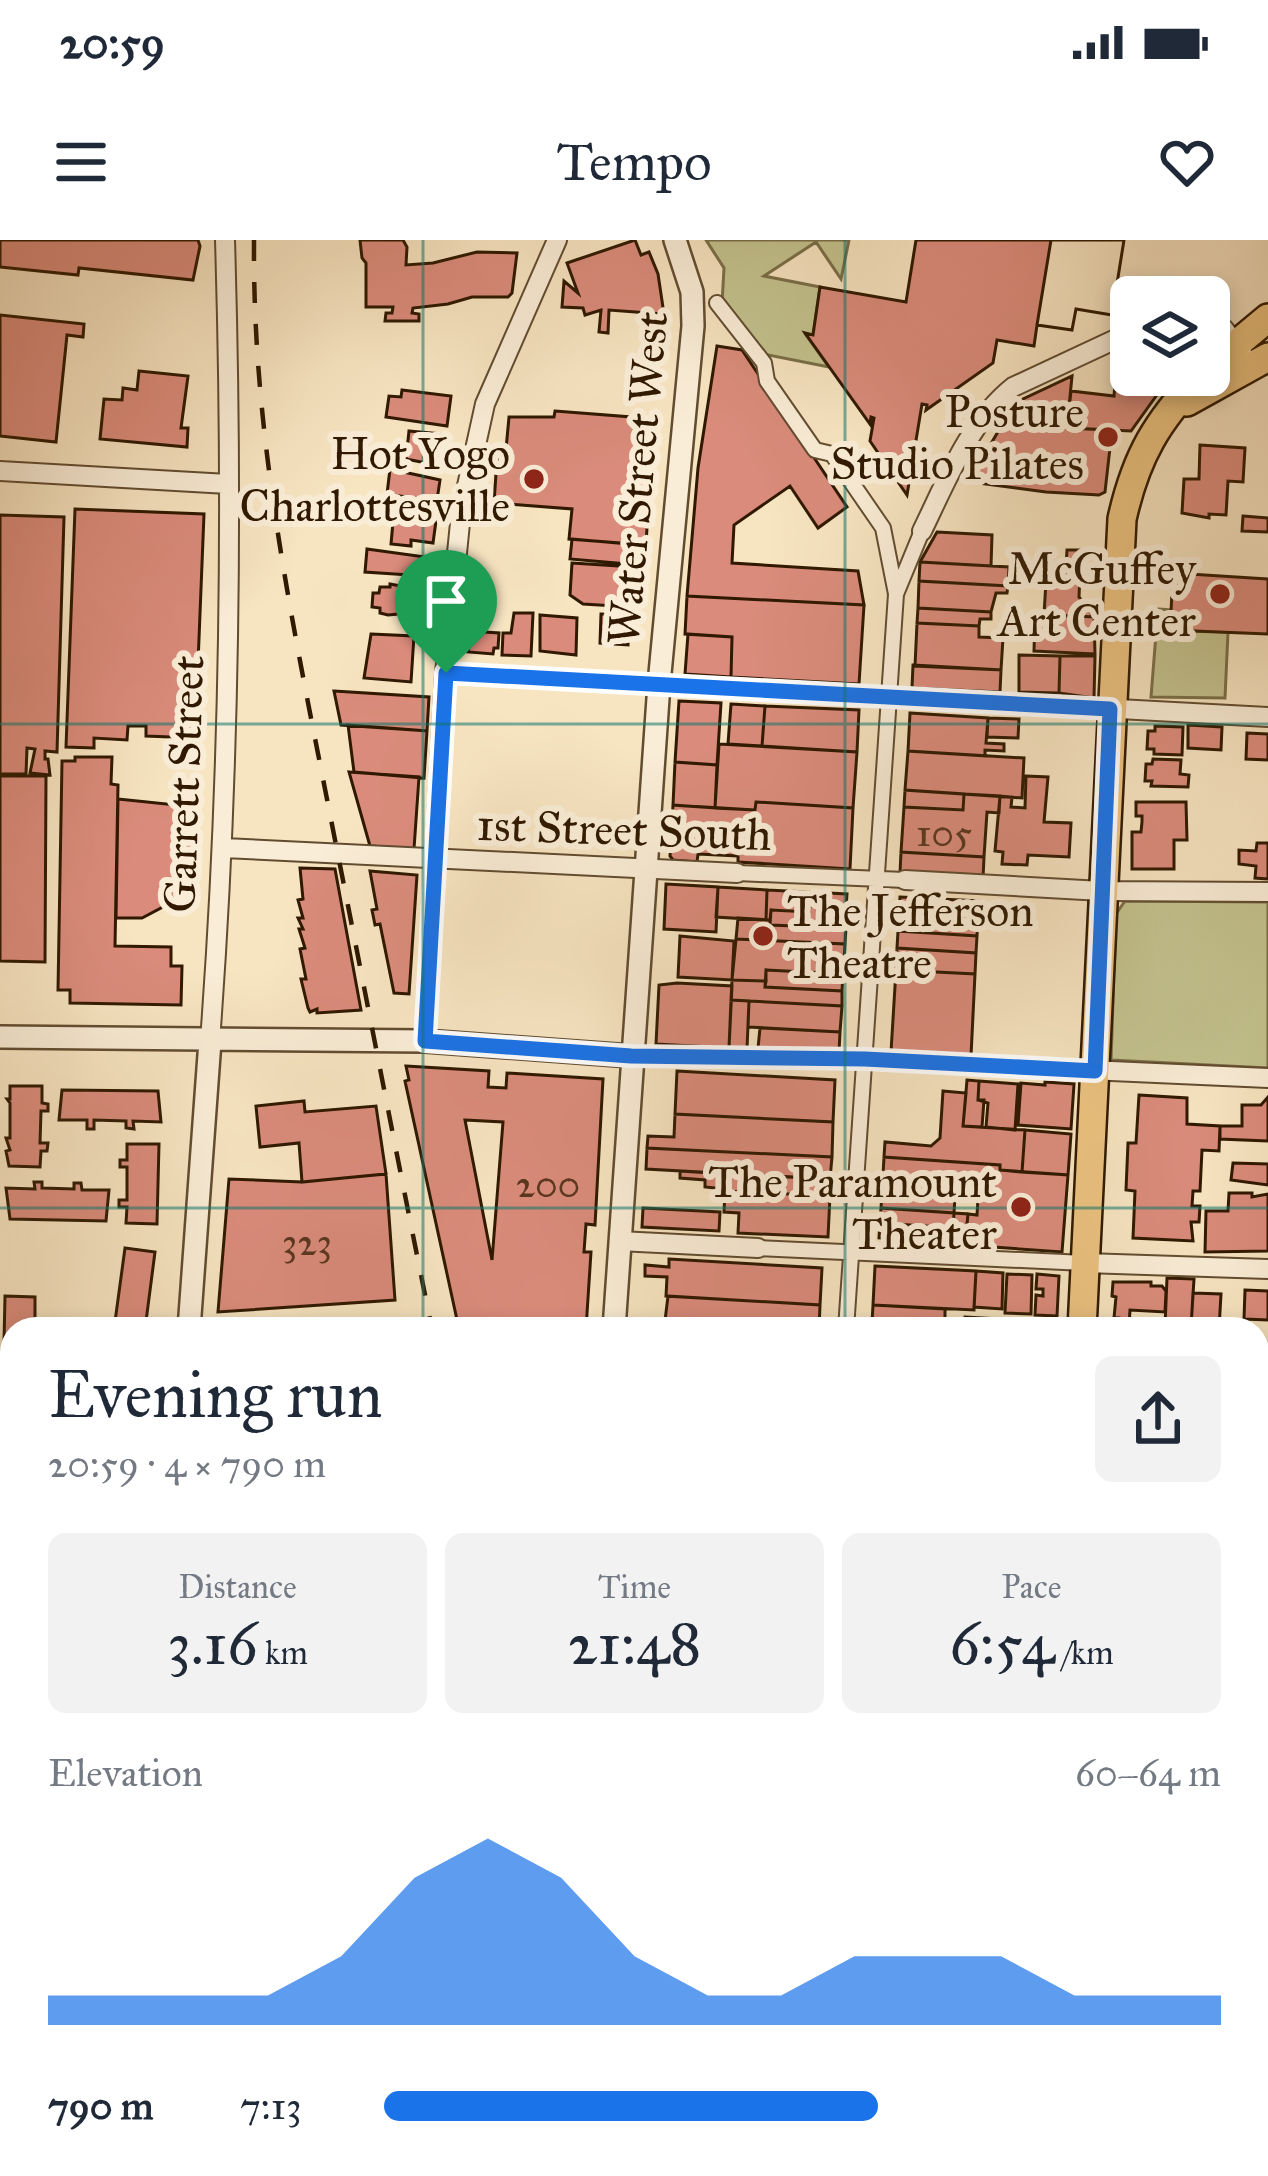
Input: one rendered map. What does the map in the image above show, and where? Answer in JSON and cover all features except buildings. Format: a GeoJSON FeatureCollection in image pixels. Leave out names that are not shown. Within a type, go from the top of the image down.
{"type":"FeatureCollection","features":[{"type":"Feature","properties":{"kind":"main road"},"geometry":{"type":"LineString","coordinates":[[1230,347],[1268,318]]}},
{"type":"Feature","properties":{"kind":"main road"},"geometry":{"type":"LineString","coordinates":[[1164,418],[1260,362]]}},
{"type":"Feature","properties":{"kind":"main road"},"geometry":{"type":"LineString","coordinates":[[1082,1317],[1122,519],[1138,460],[1183,396]]}},
{"type":"Feature","properties":{"kind":"street","name":"Garrett Street"},"geometry":{"type":"LineString","coordinates":[[190,1317],[224,848],[225,240]]}},
{"type":"Feature","properties":{"kind":"street"},"geometry":{"type":"LineString","coordinates":[[425,1041],[446,673],[461,516],[473,450],[498,368],[557,240]]}},
{"type":"Feature","properties":{"kind":"street","name":"Water Street West"},"geometry":{"type":"LineString","coordinates":[[615,1317],[658,684],[693,326],[692,292],[675,240]]}},
{"type":"Feature","properties":{"kind":"street"},"geometry":{"type":"LineString","coordinates":[[717,303],[764,363],[766,381],[815,450],[832,454],[884,529],[896,594],[847,1317]]}},
{"type":"Feature","properties":{"kind":"street"},"geometry":{"type":"LineString","coordinates":[[1230,337],[1260,362]]}},
{"type":"Feature","properties":{"kind":"street"},"geometry":{"type":"LineString","coordinates":[[896,594],[945,483],[997,399],[1012,387],[1110,342]]}},
{"type":"Feature","properties":{"kind":"street"},"geometry":{"type":"LineString","coordinates":[[0,471],[228,484]]}},
{"type":"Feature","properties":{"kind":"street"},"geometry":{"type":"LineString","coordinates":[[446,673],[1268,717]]}},
{"type":"Feature","properties":{"kind":"street","name":"1st Street South"},"geometry":{"type":"LineString","coordinates":[[224,848],[905,880]]}},
{"type":"Feature","properties":{"kind":"street"},"geometry":{"type":"LineString","coordinates":[[905,880],[1102,891],[1268,892]]}},
{"type":"Feature","properties":{"kind":"street"},"geometry":{"type":"LineString","coordinates":[[0,1037],[425,1041],[631,1056],[865,1059],[1268,1078]]}},
{"type":"Feature","properties":{"kind":"street"},"geometry":{"type":"LineString","coordinates":[[619,1241],[1268,1269]]}},
{"type":"Feature","properties":{"kind":"shaded area"},"geometry":{"type":"Polygon","coordinates":[[[706,240],[849,240],[841,279],[816,242],[764,276],[820,287],[813,335],[806,335],[829,367],[758,353],[722,304],[724,268],[706,240]]]}},
{"type":"Feature","properties":{"kind":"shaded area"},"geometry":{"type":"Polygon","coordinates":[[[1158,609],[1171,610],[1171,630],[1228,632],[1225,698],[1151,697],[1158,609]]]}},
{"type":"Feature","properties":{"kind":"shaded area"},"geometry":{"type":"Polygon","coordinates":[[[1125,901],[1268,902],[1268,1068],[1111,1060],[1116,914],[1125,901]]]}},
{"type":"Feature","properties":{"kind":"railway"},"geometry":{"type":"LineString","coordinates":[[254,240],[260,393],[280,544],[430,1317]]}},
{"type":"Feature","properties":{"kind":"place","name":"Posture Studio Pilates"},"geometry":{"type":"Point","coordinates":[1108,437]}},
{"type":"Feature","properties":{"kind":"place","name":"Hot Yogo Charlottesville"},"geometry":{"type":"Point","coordinates":[534,479]}},
{"type":"Feature","properties":{"kind":"place","name":"McGuffey Art Center"},"geometry":{"type":"Point","coordinates":[1220,594]}},
{"type":"Feature","properties":{"kind":"place","name":"The Jefferson Theatre"},"geometry":{"type":"Point","coordinates":[763,936]}},
{"type":"Feature","properties":{"kind":"place","name":"The Paramount Theater"},"geometry":{"type":"Point","coordinates":[1021,1207]}},
{"type":"Feature","properties":{"kind":"route"},"geometry":{"type":"LineString","coordinates":[[446,673],[1110,709],[1095,1071],[865,1059],[631,1056],[425,1041],[446,673]]}}]}
